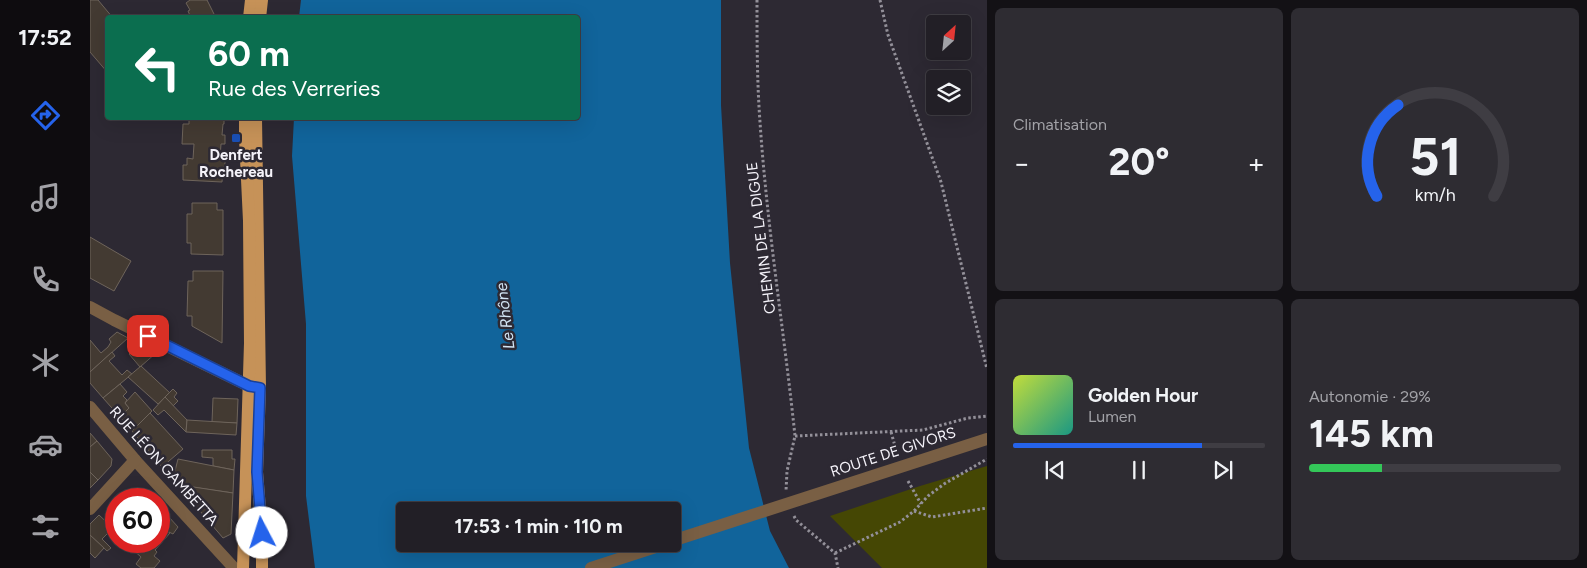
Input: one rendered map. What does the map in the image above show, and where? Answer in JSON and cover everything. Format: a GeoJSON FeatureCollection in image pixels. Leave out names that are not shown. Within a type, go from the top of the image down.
{"type":"FeatureCollection","features":[{"type":"Feature","properties":{"kind":"main road"},"geometry":{"type":"LineString","coordinates":[[250,15],[251,0]]}},
{"type":"Feature","properties":{"kind":"main road"},"geometry":{"type":"LineString","coordinates":[[260,15],[262,0]]}},
{"type":"Feature","properties":{"kind":"main road"},"geometry":{"type":"LineString","coordinates":[[245,120],[262,568]]}},
{"type":"Feature","properties":{"kind":"main road"},"geometry":{"type":"LineString","coordinates":[[243,568],[255,387],[256,120]]}},
{"type":"Feature","properties":{"kind":"street"},"geometry":{"type":"LineString","coordinates":[[90,306],[114,320],[255,387]]}},
{"type":"Feature","properties":{"kind":"street","name":"RUE LÉON GAMBETTA"},"geometry":{"type":"LineString","coordinates":[[90,407],[234,568]]}},
{"type":"Feature","properties":{"kind":"street","name":"ROUTE DE GIVORS"},"geometry":{"type":"LineString","coordinates":[[681,538],[987,439]]}},
{"type":"Feature","properties":{"kind":"street"},"geometry":{"type":"LineString","coordinates":[[90,509],[136,460]]}},
{"type":"Feature","properties":{"kind":"street"},"geometry":{"type":"LineString","coordinates":[[591,568],[640,552]]}},
{"type":"Feature","properties":{"kind":"path","name":"CHEMIN DE LA DIGUE"},"geometry":{"type":"LineString","coordinates":[[758,0],[760,123],[795,436],[787,471],[786,497]]}},
{"type":"Feature","properties":{"kind":"path"},"geometry":{"type":"LineString","coordinates":[[880,0],[888,35],[941,182],[987,369]]}},
{"type":"Feature","properties":{"kind":"path"},"geometry":{"type":"LineString","coordinates":[[795,436],[923,430],[968,418],[987,416]]}},
{"type":"Feature","properties":{"kind":"path"},"geometry":{"type":"LineString","coordinates":[[891,432],[897,453]]}},
{"type":"Feature","properties":{"kind":"path"},"geometry":{"type":"LineString","coordinates":[[835,553],[900,522],[944,484],[987,459]]}},
{"type":"Feature","properties":{"kind":"path"},"geometry":{"type":"LineString","coordinates":[[908,481],[921,504]]}},
{"type":"Feature","properties":{"kind":"path"},"geometry":{"type":"LineString","coordinates":[[914,511],[932,517],[987,508]]}},
{"type":"Feature","properties":{"kind":"path"},"geometry":{"type":"LineString","coordinates":[[793,512],[796,520],[835,553],[838,568]]}},
{"type":"Feature","properties":{"kind":"shaded area"},"geometry":{"type":"Polygon","coordinates":[[[987,466],[987,568],[882,568],[830,516],[920,486],[987,466]]]}},
{"type":"Feature","properties":{"kind":"water","name":"Le Rhône"},"geometry":{"type":"Polygon","coordinates":[[[301,0],[721,0],[721,105],[730,263],[749,448],[770,531],[789,568],[315,568],[306,496],[306,324],[292,156],[294,120],[580,120],[580,15],[299,15],[301,0]]]}},
{"type":"Feature","properties":{"kind":"building"},"geometry":{"type":"Polygon","coordinates":[[[90,0],[98,0],[110,15],[105,15],[105,70],[90,52],[90,0]]]}},
{"type":"Feature","properties":{"kind":"building"},"geometry":{"type":"Polygon","coordinates":[[[190,0],[207,0],[214,15],[190,15],[188,11],[190,10],[186,3],[190,0]]]}},
{"type":"Feature","properties":{"kind":"building"},"geometry":{"type":"Polygon","coordinates":[[[189,120],[224,120],[222,135],[225,135],[225,144],[221,144],[220,158],[225,158],[222,182],[183,180],[183,165],[187,165],[187,158],[193,159],[194,144],[182,144],[183,124],[189,124],[189,120]]]}},
{"type":"Feature","properties":{"kind":"building"},"geometry":{"type":"Polygon","coordinates":[[[192,203],[217,203],[217,210],[223,210],[223,255],[191,254],[191,243],[187,243],[187,214],[192,214],[192,203]]]}},
{"type":"Feature","properties":{"kind":"building"},"geometry":{"type":"Polygon","coordinates":[[[90,237],[131,261],[114,291],[90,278],[90,237]]]}},
{"type":"Feature","properties":{"kind":"building"},"geometry":{"type":"Polygon","coordinates":[[[193,271],[223,271],[222,343],[192,326],[192,316],[187,316],[188,281],[193,281],[193,271]]]}},
{"type":"Feature","properties":{"kind":"building"},"geometry":{"type":"Polygon","coordinates":[[[117,332],[128,338],[90,372],[90,340],[101,353],[111,342],[109,339],[117,332]]]}},
{"type":"Feature","properties":{"kind":"building"},"geometry":{"type":"Polygon","coordinates":[[[139,344],[156,353],[140,367],[129,354],[139,344]]]}},
{"type":"Feature","properties":{"kind":"building"},"geometry":{"type":"Polygon","coordinates":[[[112,352],[115,356],[109,361],[122,375],[127,370],[132,374],[103,398],[90,383],[90,372],[112,352]]]}},
{"type":"Feature","properties":{"kind":"building"},"geometry":{"type":"Polygon","coordinates":[[[141,366],[170,393],[158,404],[128,377],[141,366]]]}},
{"type":"Feature","properties":{"kind":"building"},"geometry":{"type":"Polygon","coordinates":[[[120,384],[127,392],[123,396],[127,400],[125,403],[129,408],[120,417],[103,398],[120,384]]]}},
{"type":"Feature","properties":{"kind":"building"},"geometry":{"type":"Polygon","coordinates":[[[173,389],[177,393],[174,397],[178,401],[173,406],[165,397],[173,389]]]}},
{"type":"Feature","properties":{"kind":"building"},"geometry":{"type":"Polygon","coordinates":[[[135,392],[152,411],[132,431],[120,417],[129,408],[125,403],[135,392]]]}},
{"type":"Feature","properties":{"kind":"building"},"geometry":{"type":"Polygon","coordinates":[[[165,397],[187,420],[186,432],[164,410],[158,415],[153,410],[165,397]]]}},
{"type":"Feature","properties":{"kind":"building"},"geometry":{"type":"Polygon","coordinates":[[[213,398],[238,399],[237,423],[212,422],[213,398]]]}},
{"type":"Feature","properties":{"kind":"building"},"geometry":{"type":"Polygon","coordinates":[[[150,413],[183,449],[162,467],[132,431],[150,413]]]}},
{"type":"Feature","properties":{"kind":"building"},"geometry":{"type":"Polygon","coordinates":[[[187,420],[237,423],[236,435],[186,432],[187,420]]]}},
{"type":"Feature","properties":{"kind":"building"},"geometry":{"type":"Polygon","coordinates":[[[90,433],[97,441],[90,447],[90,433]]]}},
{"type":"Feature","properties":{"kind":"building"},"geometry":{"type":"Polygon","coordinates":[[[97,441],[112,459],[111,466],[98,480],[90,472],[90,447],[97,441]]]}},
{"type":"Feature","properties":{"kind":"building"},"geometry":{"type":"Polygon","coordinates":[[[202,450],[232,450],[232,459],[235,459],[234,470],[213,466],[213,458],[202,457],[202,450]]]}},
{"type":"Feature","properties":{"kind":"building"},"geometry":{"type":"Polygon","coordinates":[[[178,459],[234,470],[233,493],[178,485],[168,473],[173,469],[175,471],[178,459]]]}},
{"type":"Feature","properties":{"kind":"building"},"geometry":{"type":"Polygon","coordinates":[[[90,472],[98,480],[90,488],[90,472]]]}},
{"type":"Feature","properties":{"kind":"building"},"geometry":{"type":"Polygon","coordinates":[[[187,486],[233,493],[231,534],[223,538],[183,491],[187,486]]]}},
{"type":"Feature","properties":{"kind":"building"},"geometry":{"type":"Polygon","coordinates":[[[99,515],[105,521],[105,536],[102,539],[105,542],[105,549],[90,535],[90,524],[99,515]]]}},
{"type":"Feature","properties":{"kind":"building"},"geometry":{"type":"Polygon","coordinates":[[[170,518],[178,527],[173,534],[170,532],[170,518]]]}},
{"type":"Feature","properties":{"kind":"building"},"geometry":{"type":"Polygon","coordinates":[[[90,535],[104,548],[95,558],[90,553],[90,535]]]}},
{"type":"Feature","properties":{"kind":"building"},"geometry":{"type":"Polygon","coordinates":[[[136,553],[156,553],[154,556],[160,561],[154,568],[141,568],[136,564],[141,557],[136,553]]]}},
{"type":"Feature","properties":{"kind":"place","name":"Denfert Rochereau"},"geometry":{"type":"Point","coordinates":[236,138]}},
{"type":"Feature","properties":{"kind":"route"},"geometry":{"type":"LineString","coordinates":[[148,336],[249,386],[260,388],[257,472],[262,533]]}}]}
